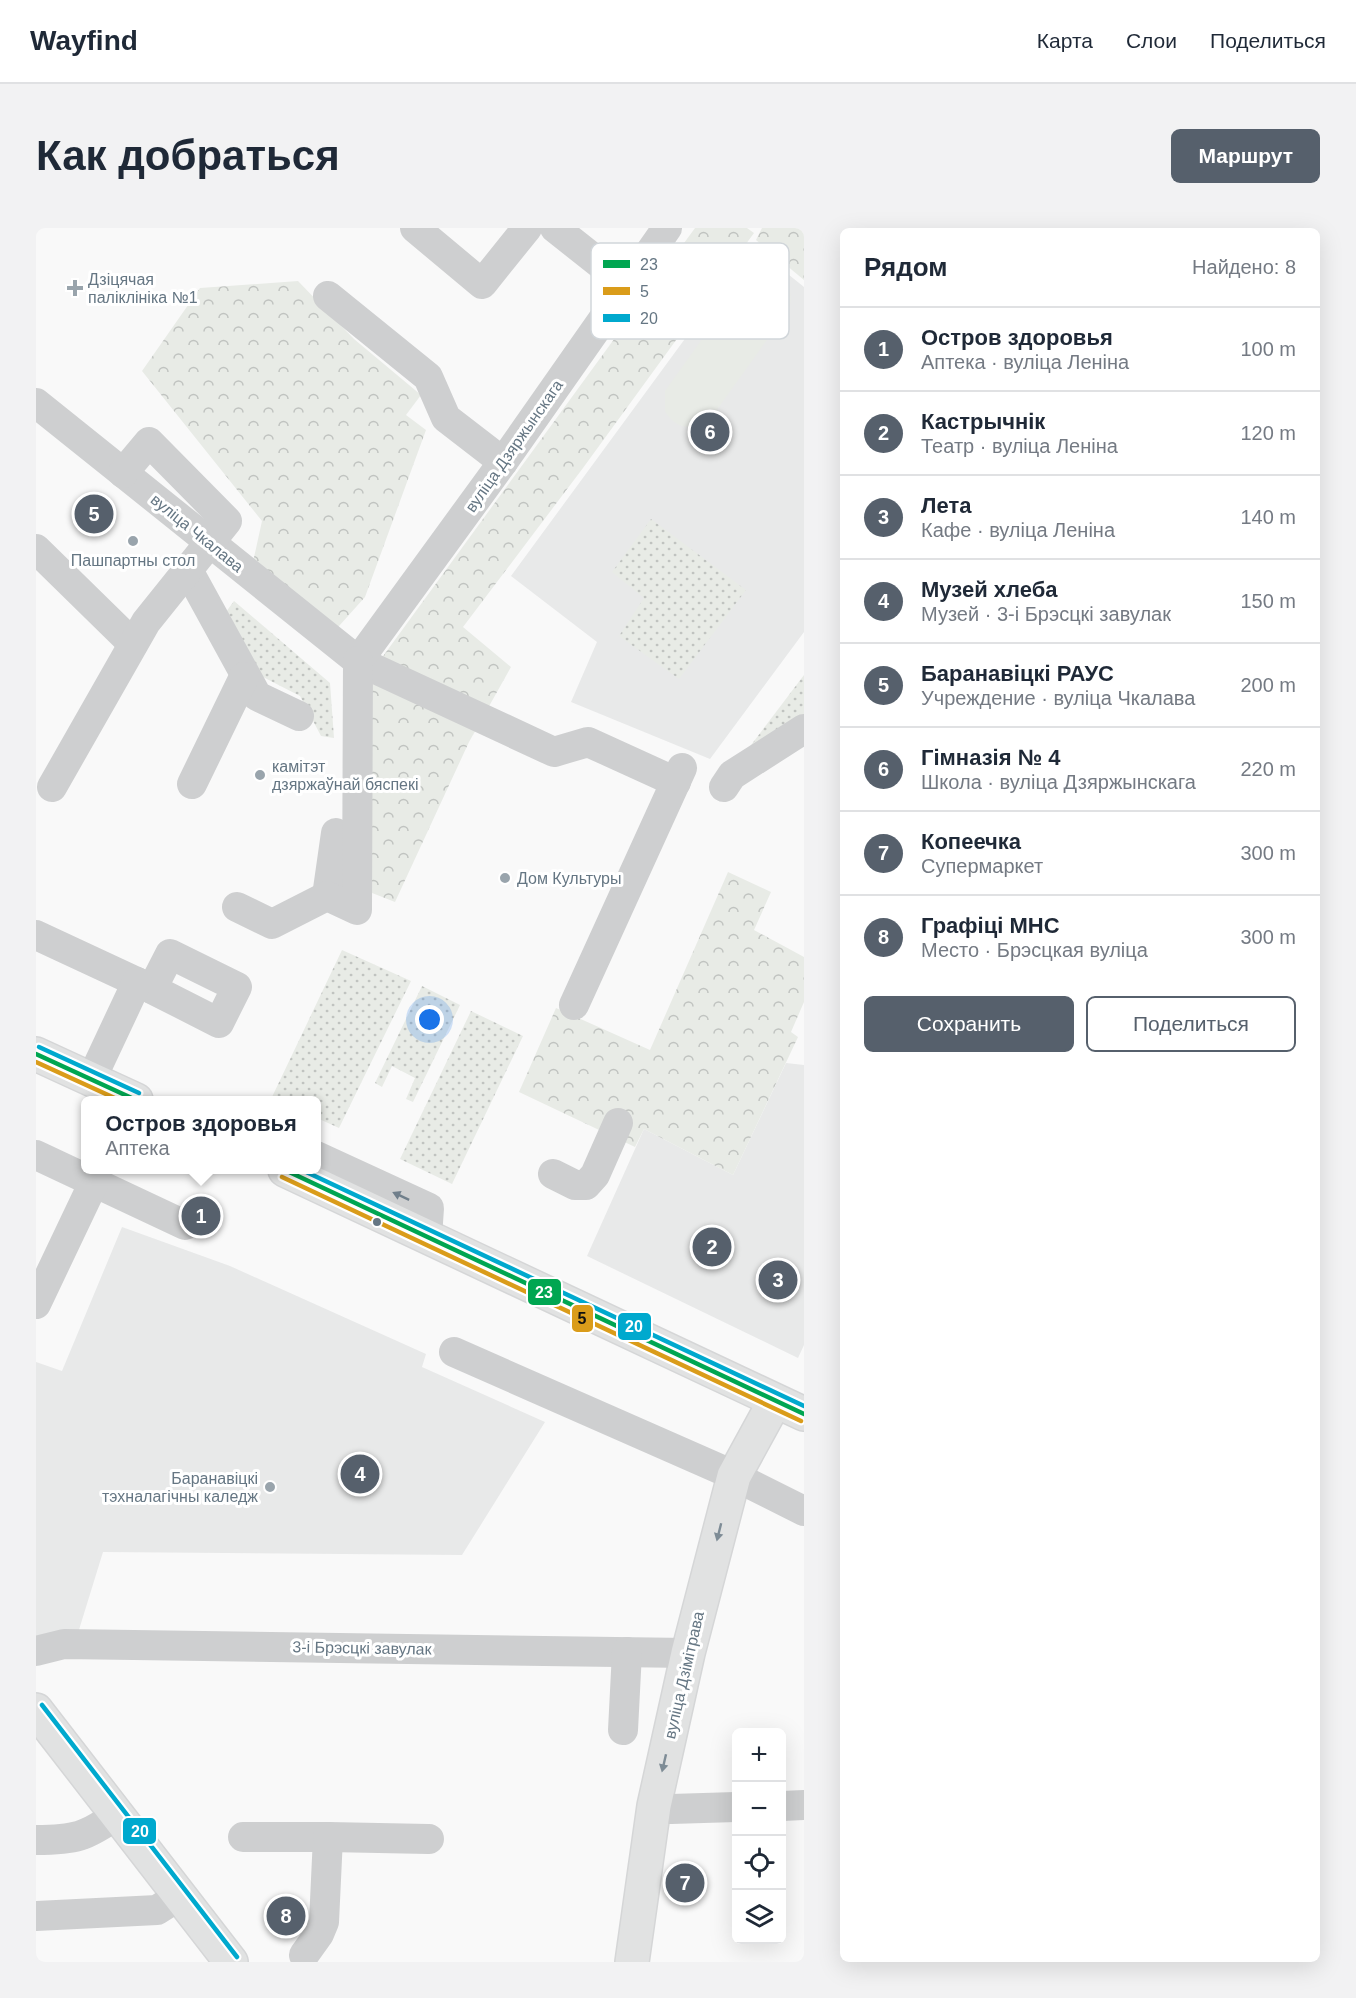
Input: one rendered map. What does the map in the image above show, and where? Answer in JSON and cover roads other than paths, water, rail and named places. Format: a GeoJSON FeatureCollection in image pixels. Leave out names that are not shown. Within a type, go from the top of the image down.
{"type":"FeatureCollection","features":[{"type":"Feature","properties":{"kind":"main road"},"geometry":{"type":"LineString","coordinates":[[36,1054],[125,1096]]}},
{"type":"Feature","properties":{"kind":"main road"},"geometry":{"type":"LineString","coordinates":[[293,1174],[804,1414]]}},
{"type":"Feature","properties":{"kind":"main road","name":"вуліца Дзімітрава"},"geometry":{"type":"LineString","coordinates":[[632,1962],[654,1806],[688,1653],[734,1476],[775,1401]]}},
{"type":"Feature","properties":{"kind":"main road"},"geometry":{"type":"LineString","coordinates":[[36,1710],[231,1962]]}},
{"type":"Feature","properties":{"kind":"street"},"geometry":{"type":"LineString","coordinates":[[415,228],[482,284],[527,228]]}},
{"type":"Feature","properties":{"kind":"street"},"geometry":{"type":"LineString","coordinates":[[555,228],[591,256]]}},
{"type":"Feature","properties":{"kind":"street","name":"вуліца Дзяржынскага"},"geometry":{"type":"LineString","coordinates":[[656,243],[667,228]]}},
{"type":"Feature","properties":{"kind":"street"},"geometry":{"type":"LineString","coordinates":[[328,296],[428,377],[446,418],[503,462]]}},
{"type":"Feature","properties":{"kind":"street","name":"вуліца Дзяржынскага"},"geometry":{"type":"LineString","coordinates":[[358,661],[591,336]]}},
{"type":"Feature","properties":{"kind":"street","name":"вуліца Чкалава"},"geometry":{"type":"LineString","coordinates":[[36,403],[358,661],[554,752],[588,741],[679,775],[574,1005]]}},
{"type":"Feature","properties":{"kind":"street"},"geometry":{"type":"LineString","coordinates":[[52,787],[146,622],[189,572],[227,521],[148,442],[123,473]]}},
{"type":"Feature","properties":{"kind":"street"},"geometry":{"type":"LineString","coordinates":[[36,549],[133,644]]}},
{"type":"Feature","properties":{"kind":"street"},"geometry":{"type":"LineString","coordinates":[[189,572],[244,677],[257,696],[299,717]]}},
{"type":"Feature","properties":{"kind":"street"},"geometry":{"type":"LineString","coordinates":[[327,896],[357,910],[358,661]]}},
{"type":"Feature","properties":{"kind":"street"},"geometry":{"type":"LineString","coordinates":[[192,784],[244,677]]}},
{"type":"Feature","properties":{"kind":"street"},"geometry":{"type":"LineString","coordinates":[[724,787],[732,775],[804,729]]}},
{"type":"Feature","properties":{"kind":"street"},"geometry":{"type":"LineString","coordinates":[[327,896],[336,833]]}},
{"type":"Feature","properties":{"kind":"street"},"geometry":{"type":"LineString","coordinates":[[237,907],[272,924],[327,896]]}},
{"type":"Feature","properties":{"kind":"street"},"geometry":{"type":"LineString","coordinates":[[36,935],[145,986],[91,1080]]}},
{"type":"Feature","properties":{"kind":"street"},"geometry":{"type":"LineString","coordinates":[[553,1174],[575,1185],[586,1185],[595,1175],[618,1123]]}},
{"type":"Feature","properties":{"kind":"street"},"geometry":{"type":"LineString","coordinates":[[36,1155],[185,1225]]}},
{"type":"Feature","properties":{"kind":"street"},"geometry":{"type":"LineString","coordinates":[[321,1158],[429,1208],[427,1237]]}},
{"type":"Feature","properties":{"kind":"street"},"geometry":{"type":"LineString","coordinates":[[36,1304],[94,1182]]}},
{"type":"Feature","properties":{"kind":"street"},"geometry":{"type":"LineString","coordinates":[[454,1352],[734,1476],[804,1511]]}},
{"type":"Feature","properties":{"kind":"street","name":"3-і Брэсцкі завулак"},"geometry":{"type":"LineString","coordinates":[[36,1651],[64,1644],[688,1653]]}},
{"type":"Feature","properties":{"kind":"street"},"geometry":{"type":"LineString","coordinates":[[623,1730],[627,1652]]}},
{"type":"Feature","properties":{"kind":"street"},"geometry":{"type":"LineString","coordinates":[[786,1806],[804,1805]]}},
{"type":"Feature","properties":{"kind":"street"},"geometry":{"type":"LineString","coordinates":[[654,1806],[671,1809],[732,1807]]}},
{"type":"Feature","properties":{"kind":"street"},"geometry":{"type":"LineString","coordinates":[[36,1840],[70,1840],[96,1830],[118,1814]]}},
{"type":"Feature","properties":{"kind":"street"},"geometry":{"type":"LineString","coordinates":[[243,1837],[429,1839]]}},
{"type":"Feature","properties":{"kind":"street"},"geometry":{"type":"LineString","coordinates":[[303,1960],[320,1934],[324,1922],[328,1837]]}},
{"type":"Feature","properties":{"kind":"street"},"geometry":{"type":"LineString","coordinates":[[36,1916],[157,1910],[179,1896]]}},
{"type":"Feature","properties":{"kind":"place","name":"Дзіцячая паліклініка №1"},"geometry":{"type":"Point","coordinates":[75,288]}},
{"type":"Feature","properties":{"kind":"place","name":"Гімназія № 4"},"geometry":{"type":"Point","coordinates":[710,432]}},
{"type":"Feature","properties":{"kind":"place","name":"Баранавіцкі РАУС"},"geometry":{"type":"Point","coordinates":[94,514]}},
{"type":"Feature","properties":{"kind":"place","name":"Пашпартны стол"},"geometry":{"type":"Point","coordinates":[133,541]}},
{"type":"Feature","properties":{"kind":"place","name":"камітэт дзяржаўнай бяспекі"},"geometry":{"type":"Point","coordinates":[260,775]}},
{"type":"Feature","properties":{"kind":"place","name":"Дом Культуры"},"geometry":{"type":"Point","coordinates":[505,878]}},
{"type":"Feature","properties":{"kind":"place","name":"Остров здоровья"},"geometry":{"type":"Point","coordinates":[201,1216]}},
{"type":"Feature","properties":{"kind":"place","name":"Кастрычнік"},"geometry":{"type":"Point","coordinates":[712,1247]}},
{"type":"Feature","properties":{"kind":"place","name":"Лета"},"geometry":{"type":"Point","coordinates":[778,1280]}},
{"type":"Feature","properties":{"kind":"place","name":"Музей хлеба"},"geometry":{"type":"Point","coordinates":[360,1474]}},
{"type":"Feature","properties":{"kind":"place","name":"Баранавіцкі тэхналагічны каледж"},"geometry":{"type":"Point","coordinates":[270,1487]}},
{"type":"Feature","properties":{"kind":"place","name":"Копеечка"},"geometry":{"type":"Point","coordinates":[685,1883]}},
{"type":"Feature","properties":{"kind":"place","name":"Графіці МНС"},"geometry":{"type":"Point","coordinates":[286,1916]}}]}
